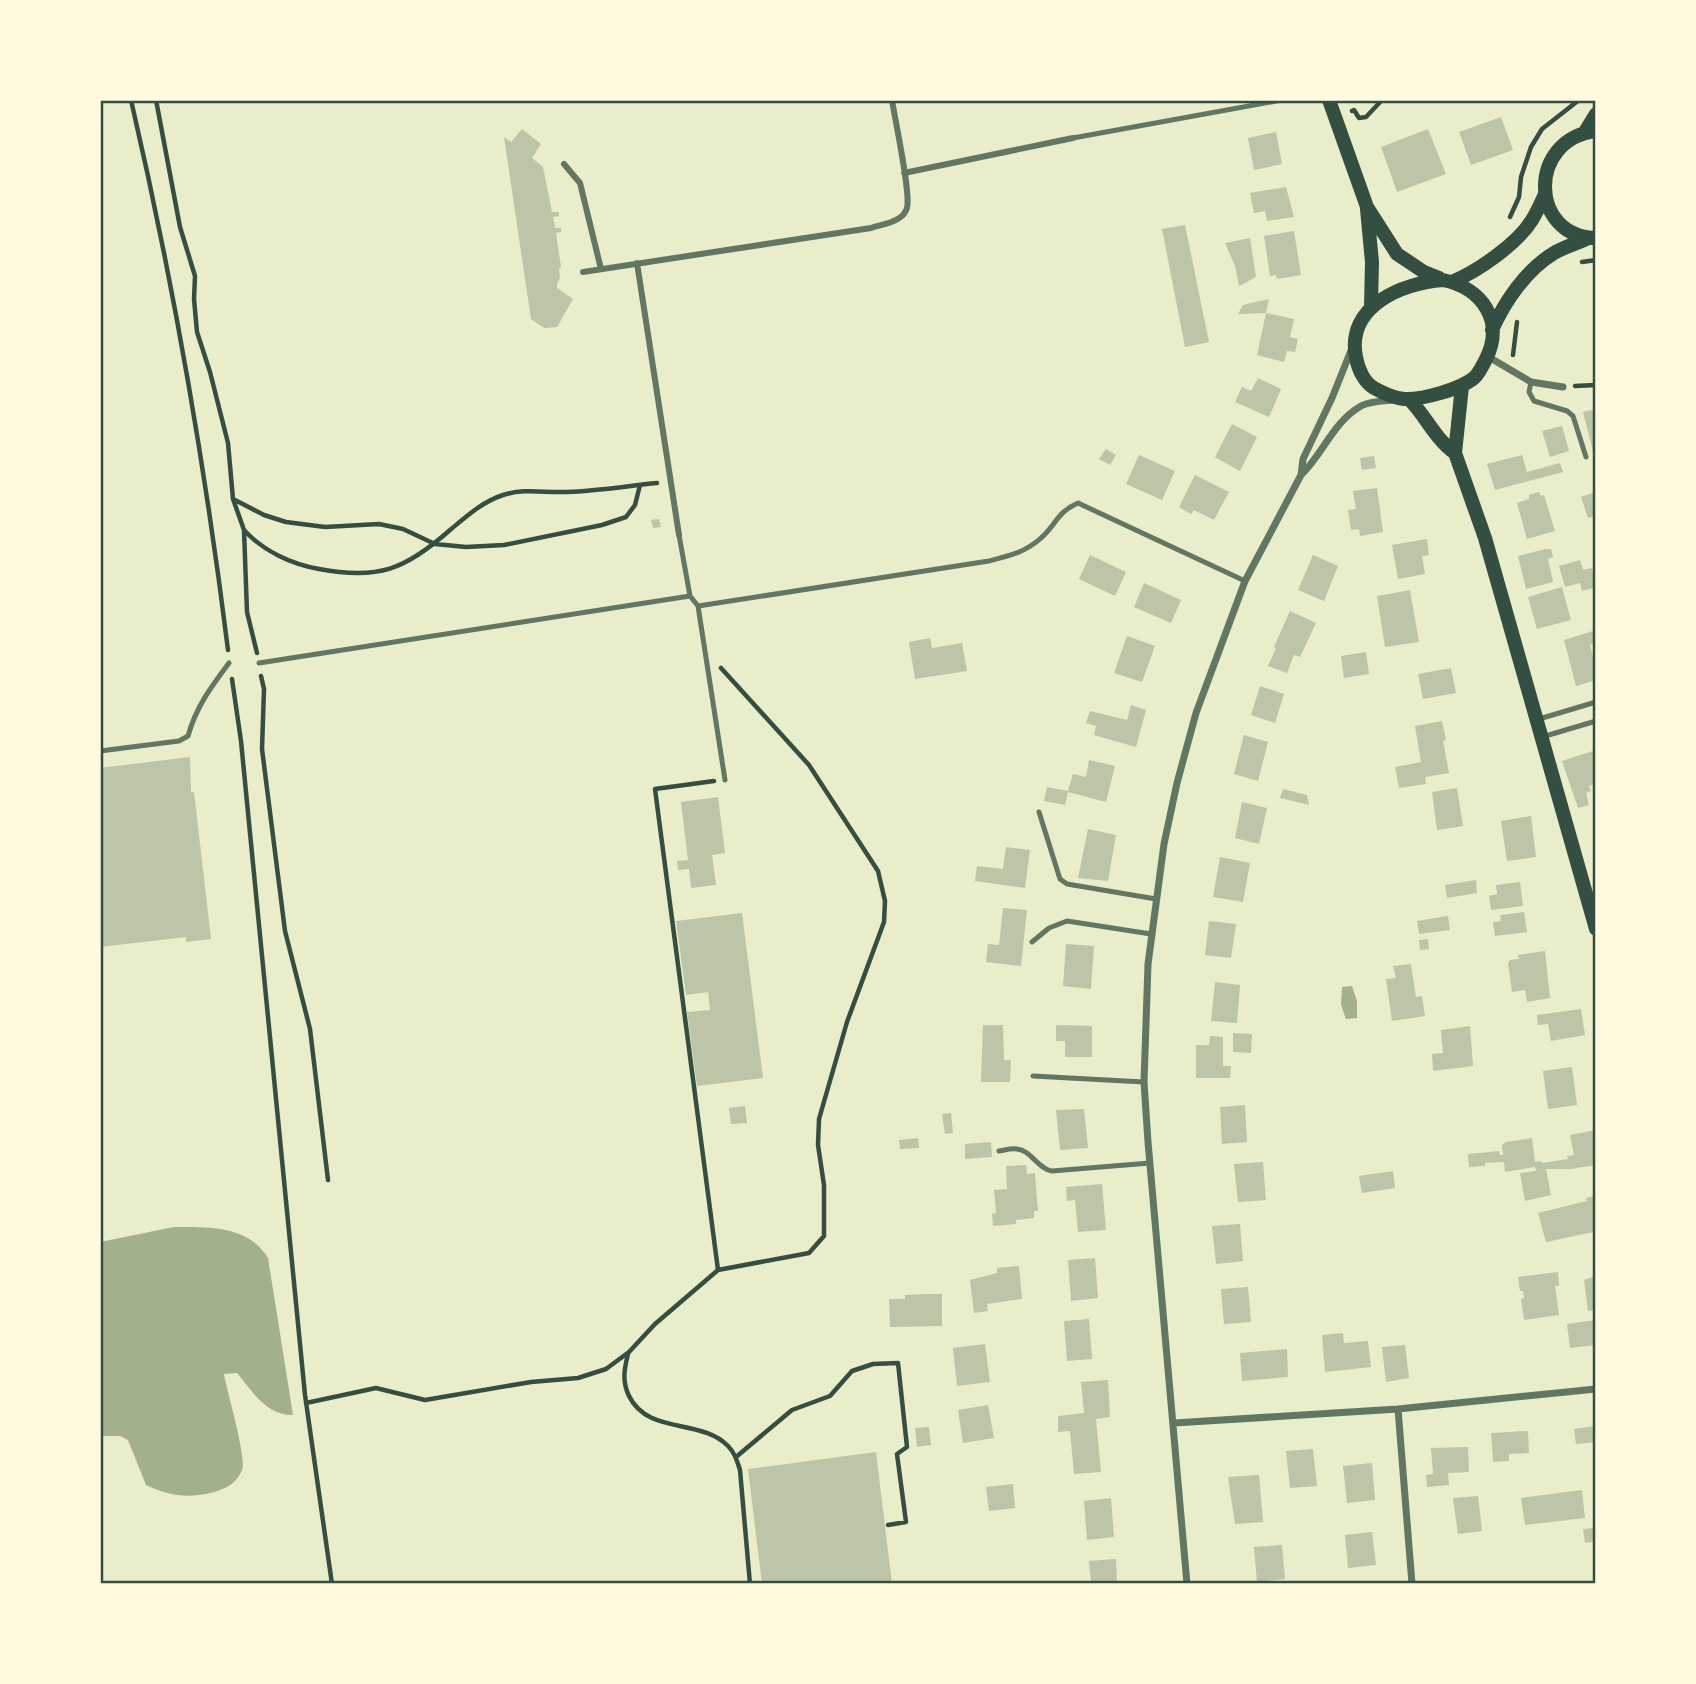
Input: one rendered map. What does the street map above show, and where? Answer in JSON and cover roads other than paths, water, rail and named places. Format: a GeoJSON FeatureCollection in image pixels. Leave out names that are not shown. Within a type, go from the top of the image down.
{"type":"FeatureCollection","features":[{"type":"Feature","properties":{"kind":"main road"},"geometry":{"type":"LineString","coordinates":[[1329,100],[1367,207],[1397,254],[1424,272],[1479,297],[1488,310],[1492,331]]}},
{"type":"Feature","properties":{"kind":"main road"},"geometry":{"type":"LineString","coordinates":[[1593,238],[1574,233],[1560,223],[1550,209],[1544,178],[1549,162],[1564,144],[1590,132],[1596,114]]}},
{"type":"Feature","properties":{"kind":"main road"},"geometry":{"type":"LineString","coordinates":[[1455,453],[1442,444],[1419,409],[1405,399],[1371,386],[1363,376],[1357,361],[1355,337],[1361,318],[1371,307],[1388,296],[1415,285],[1448,281],[1490,261],[1531,222],[1545,194]]}},
{"type":"Feature","properties":{"kind":"main road"},"geometry":{"type":"LineString","coordinates":[[1367,207],[1372,262],[1371,307]]}},
{"type":"Feature","properties":{"kind":"main road"},"geometry":{"type":"LineString","coordinates":[[1405,399],[1462,386],[1476,376],[1487,356],[1492,331],[1516,289],[1553,253],[1593,238]]}},
{"type":"Feature","properties":{"kind":"main road"},"geometry":{"type":"LineString","coordinates":[[1462,386],[1455,453],[1485,538],[1596,929]]}},
{"type":"Feature","properties":{"kind":"street"},"geometry":{"type":"LineString","coordinates":[[583,272],[871,228],[898,220],[907,208],[892,100]]}},
{"type":"Feature","properties":{"kind":"street"},"geometry":{"type":"LineString","coordinates":[[904,173],[1073,138]]}},
{"type":"Feature","properties":{"kind":"street"},"geometry":{"type":"LineString","coordinates":[[564,164],[580,183],[601,269]]}},
{"type":"Feature","properties":{"kind":"street"},"geometry":{"type":"LineString","coordinates":[[637,263],[679,535]]}},
{"type":"Feature","properties":{"kind":"street"},"geometry":{"type":"LineString","coordinates":[[1301,475],[1303,459],[1332,398],[1355,337]]}},
{"type":"Feature","properties":{"kind":"street"},"geometry":{"type":"LineString","coordinates":[[1487,356],[1531,382],[1563,387]]}},
{"type":"Feature","properties":{"kind":"street"},"geometry":{"type":"LineString","coordinates":[[1186,1584],[1144,1082],[1151,934],[1177,783],[1196,713],[1245,581],[1301,475],[1314,463],[1340,422],[1361,406],[1405,399]]}},
{"type":"Feature","properties":{"kind":"street"},"geometry":{"type":"LineString","coordinates":[[1174,1423],[1398,1409],[1596,1389]]}},
{"type":"Feature","properties":{"kind":"street"},"geometry":{"type":"LineString","coordinates":[[1398,1409],[1412,1584]]}},
{"type":"Feature","properties":{"kind":"lane"},"geometry":{"type":"LineString","coordinates":[[1073,138],[1282,100]]}},
{"type":"Feature","properties":{"kind":"lane"},"geometry":{"type":"LineString","coordinates":[[1531,382],[1529,392],[1534,401],[1567,411],[1573,416],[1586,457]]}},
{"type":"Feature","properties":{"kind":"lane"},"geometry":{"type":"LineString","coordinates":[[698,606],[989,561],[1019,554],[1042,538],[1064,509],[1078,503],[1245,581]]}},
{"type":"Feature","properties":{"kind":"lane"},"geometry":{"type":"LineString","coordinates":[[679,535],[691,596],[698,606],[725,780]]}},
{"type":"Feature","properties":{"kind":"lane"},"geometry":{"type":"LineString","coordinates":[[259,663],[691,596]]}},
{"type":"Feature","properties":{"kind":"lane"},"geometry":{"type":"LineString","coordinates":[[100,751],[179,741],[188,736],[203,697],[229,663]]}},
{"type":"Feature","properties":{"kind":"lane"},"geometry":{"type":"LineString","coordinates":[[1537,719],[1596,702]]}},
{"type":"Feature","properties":{"kind":"lane"},"geometry":{"type":"LineString","coordinates":[[1542,737],[1596,721]]}},
{"type":"Feature","properties":{"kind":"lane"},"geometry":{"type":"LineString","coordinates":[[1039,812],[1060,879],[1067,884],[1156,899]]}},
{"type":"Feature","properties":{"kind":"lane"},"geometry":{"type":"LineString","coordinates":[[1032,942],[1049,928],[1067,921],[1151,934]]}},
{"type":"Feature","properties":{"kind":"lane"},"geometry":{"type":"LineString","coordinates":[[1033,1076],[1144,1082]]}},
{"type":"Feature","properties":{"kind":"lane"},"geometry":{"type":"LineString","coordinates":[[999,1151],[1023,1151],[1044,1170],[1052,1171],[1150,1163]]}}]}
